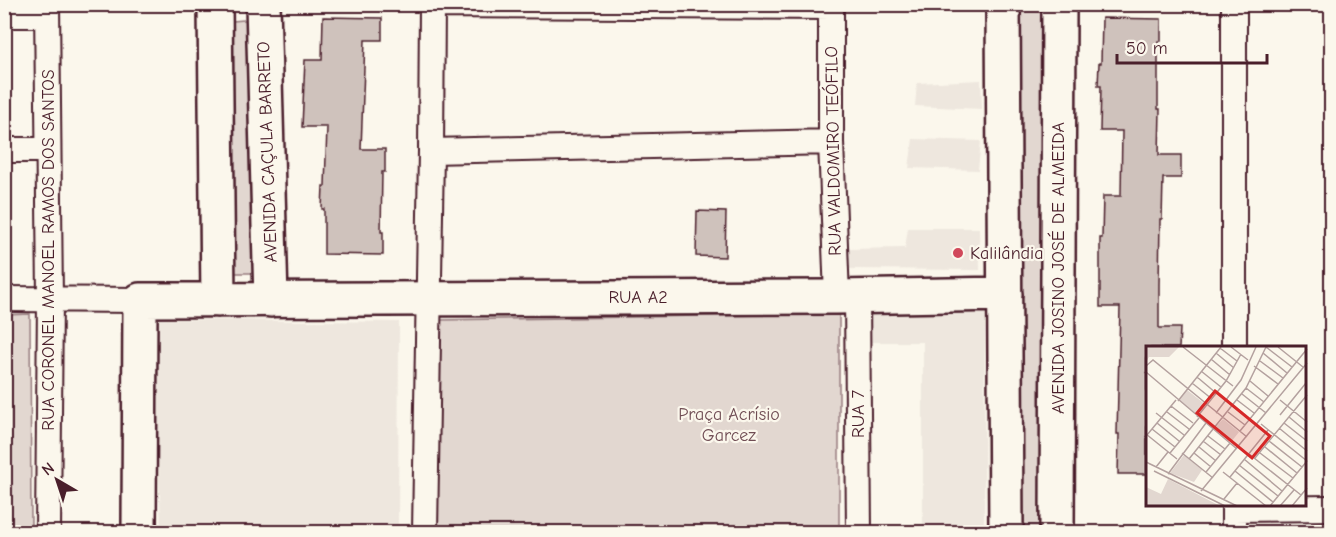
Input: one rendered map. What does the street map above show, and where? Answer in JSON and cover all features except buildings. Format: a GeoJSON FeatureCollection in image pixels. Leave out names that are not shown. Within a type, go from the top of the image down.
{"type":"FeatureCollection","features":[{"type":"Feature","properties":{"kind":"street"},"geometry":{"type":"LineString","coordinates":[[215,4],[218,300]]}},
{"type":"Feature","properties":{"kind":"street","name":"AVENIDA CAÇULA BARRETO"},"geometry":{"type":"LineString","coordinates":[[263,4],[271,300]]}},
{"type":"Feature","properties":{"kind":"street"},"geometry":{"type":"LineString","coordinates":[[1003,4],[1006,532]]}},
{"type":"Feature","properties":{"kind":"street","name":"AVENIDA JOSINO JOSÉ DE ALMEIDA"},"geometry":{"type":"LineString","coordinates":[[1058,532],[1059,4]]}},
{"type":"Feature","properties":{"kind":"street"},"geometry":{"type":"LineString","coordinates":[[1234,4],[1234,346]]}},
{"type":"Feature","properties":{"kind":"street"},"geometry":{"type":"LineString","coordinates":[[425,532],[432,5],[831,5]]}},
{"type":"Feature","properties":{"kind":"street","name":"RUA VALDOMIRO TEÓFILO"},"geometry":{"type":"LineString","coordinates":[[831,5],[831,142],[847,297]]}},
{"type":"Feature","properties":{"kind":"street"},"geometry":{"type":"LineString","coordinates":[[4,15],[47,10]]}},
{"type":"Feature","properties":{"kind":"street","name":"RUA CORONEL MANOEL RAMOS DOS SANTOS"},"geometry":{"type":"LineString","coordinates":[[47,10],[50,299],[48,532]]}},
{"type":"Feature","properties":{"kind":"street"},"geometry":{"type":"LineString","coordinates":[[431,151],[831,142]]}},
{"type":"Feature","properties":{"kind":"street"},"geometry":{"type":"LineString","coordinates":[[4,150],[48,150]]}},
{"type":"Feature","properties":{"kind":"street","name":"RUA A2"},"geometry":{"type":"LineString","coordinates":[[140,300],[847,297],[1005,294]]}},
{"type":"Feature","properties":{"kind":"street","name":"RUA 7"},"geometry":{"type":"LineString","coordinates":[[847,297],[859,532]]}},
{"type":"Feature","properties":{"kind":"street"},"geometry":{"type":"LineString","coordinates":[[4,299],[140,300],[140,532]]}},
{"type":"Feature","properties":{"kind":"street"},"geometry":{"type":"LineString","coordinates":[[1234,532],[1234,507],[1332,508]]}},
{"type":"Feature","properties":{"kind":"shaded area"},"geometry":{"type":"Polygon","coordinates":[[[981,80],[982,109],[915,106],[917,83],[981,80]]]}},
{"type":"Feature","properties":{"kind":"shaded area"},"geometry":{"type":"Polygon","coordinates":[[[913,139],[981,141],[978,170],[909,168],[913,139]]]}},
{"type":"Feature","properties":{"kind":"shaded area"},"geometry":{"type":"Polygon","coordinates":[[[908,228],[979,228],[980,270],[847,269],[847,249],[905,248],[908,228]]]}},
{"type":"Feature","properties":{"kind":"shaded area"},"geometry":{"type":"Polygon","coordinates":[[[868,309],[985,309],[984,532],[923,532],[923,342],[868,342],[868,309]]]}},
{"type":"Feature","properties":{"kind":"shaded area"},"geometry":{"type":"Polygon","coordinates":[[[155,319],[399,322],[398,532],[161,532],[155,319]]]}},
{"type":"Feature","properties":{"kind":"green space"},"geometry":{"type":"Polygon","coordinates":[[[1017,5],[1048,5],[1050,532],[1017,532],[1017,5]]]}},
{"type":"Feature","properties":{"kind":"green space"},"geometry":{"type":"Polygon","coordinates":[[[255,19],[255,273],[229,273],[233,21],[255,19]]]}},
{"type":"Feature","properties":{"kind":"green space"},"geometry":{"type":"Polygon","coordinates":[[[30,314],[31,532],[5,532],[5,315],[30,314]]]}},
{"type":"Feature","properties":{"kind":"green space","name":"Praça Acrísio Garcez"},"geometry":{"type":"Polygon","coordinates":[[[839,314],[839,532],[435,532],[440,320],[839,314]]]}},
{"type":"Feature","properties":{"kind":"place","name":"Kalilândia"},"geometry":{"type":"Point","coordinates":[958,253]}}]}
